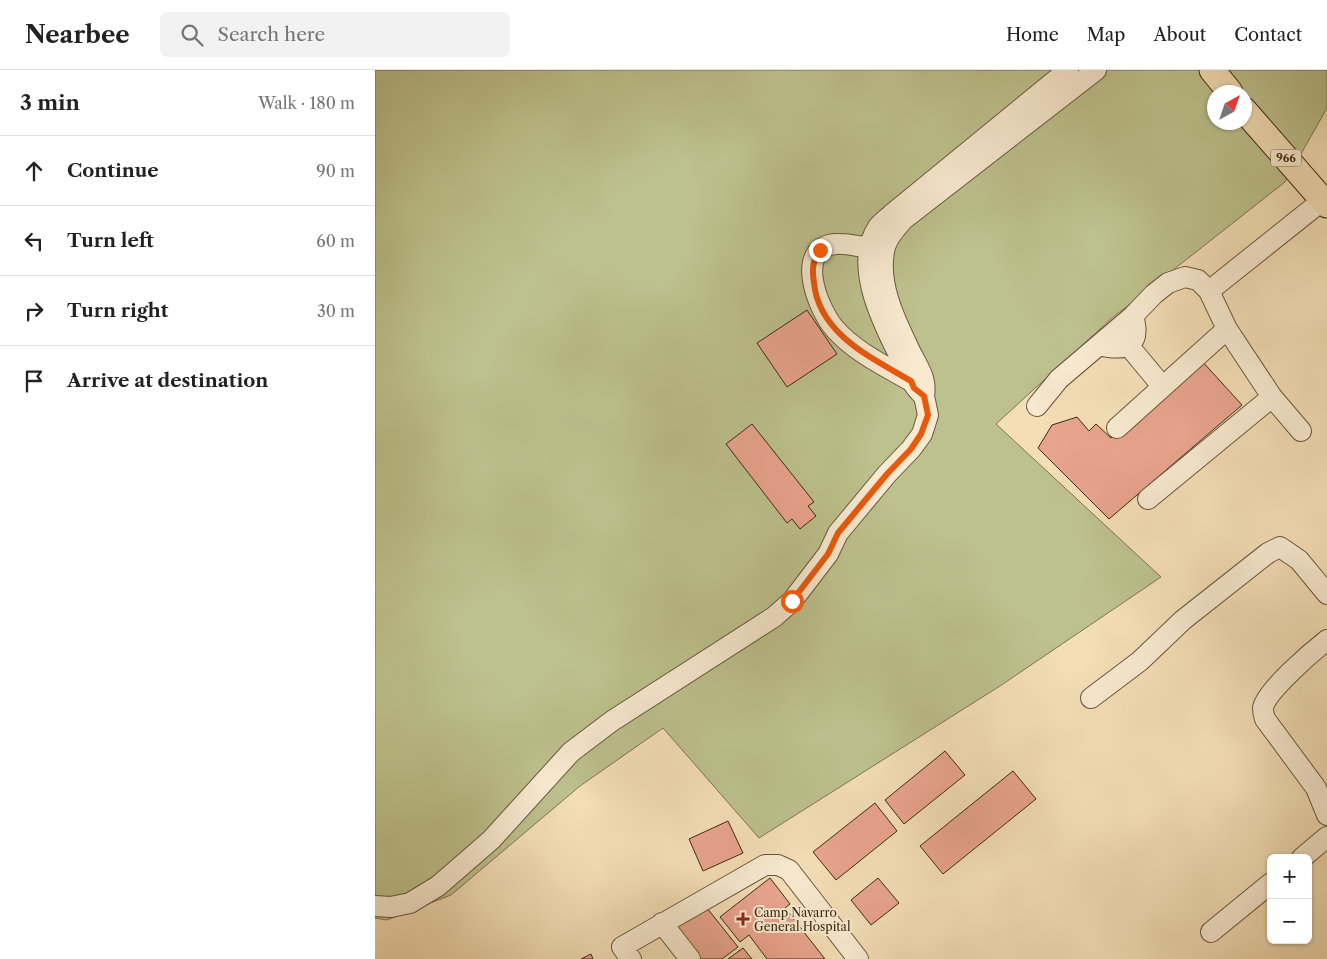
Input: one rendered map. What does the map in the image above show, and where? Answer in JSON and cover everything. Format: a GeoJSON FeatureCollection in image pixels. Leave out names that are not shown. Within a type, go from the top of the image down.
{"type":"FeatureCollection","features":[{"type":"Feature","properties":{"kind":"main road"},"geometry":{"type":"LineString","coordinates":[[1212,70],[1224,85]]}},
{"type":"Feature","properties":{"kind":"main road","name":"966"},"geometry":{"type":"LineString","coordinates":[[1252,118],[1325,203]]}},
{"type":"Feature","properties":{"kind":"street"},"geometry":{"type":"LineString","coordinates":[[924,396],[914,388],[881,319],[872,289],[869,263],[871,248],[879,227],[892,214],[1068,70]]}},
{"type":"Feature","properties":{"kind":"street"},"geometry":{"type":"LineString","coordinates":[[375,906],[391,907],[410,903],[438,886],[491,840],[571,752],[612,721],[774,617],[792,601],[828,554],[838,533],[887,474],[911,449],[921,434],[928,415],[924,396],[926,383],[894,317],[886,287],[883,266],[885,247],[890,235],[904,218],[1096,70]]}},
{"type":"Feature","properties":{"kind":"street"},"geometry":{"type":"LineString","coordinates":[[1209,291],[1325,203]]}},
{"type":"Feature","properties":{"kind":"street"},"geometry":{"type":"LineString","coordinates":[[871,248],[835,244],[820,250],[814,259],[812,269],[815,292],[824,313],[834,328],[845,339],[865,354],[911,381]]}},
{"type":"Feature","properties":{"kind":"street"},"geometry":{"type":"LineString","coordinates":[[1037,406],[1059,379],[1133,316],[1154,294],[1167,283],[1185,277],[1198,280],[1209,291],[1227,329],[1272,397],[1301,431]]}},
{"type":"Feature","properties":{"kind":"street"},"geometry":{"type":"LineString","coordinates":[[1099,345],[1113,349],[1125,348],[1134,341],[1137,329],[1133,316]]}},
{"type":"Feature","properties":{"kind":"street"},"geometry":{"type":"LineString","coordinates":[[1117,428],[1227,329]]}},
{"type":"Feature","properties":{"kind":"street"},"geometry":{"type":"LineString","coordinates":[[1129,345],[1162,386]]}},
{"type":"Feature","properties":{"kind":"street"},"geometry":{"type":"LineString","coordinates":[[1148,499],[1272,397]]}},
{"type":"Feature","properties":{"kind":"street"},"geometry":{"type":"LineString","coordinates":[[1091,698],[1140,661],[1196,610],[1268,553],[1280,547],[1299,560],[1327,594]]}},
{"type":"Feature","properties":{"kind":"street"},"geometry":{"type":"LineString","coordinates":[[1327,640],[1299,663],[1267,700],[1263,708],[1265,720],[1316,788],[1327,815]]}},
{"type":"Feature","properties":{"kind":"street"},"geometry":{"type":"LineString","coordinates":[[1307,854],[1327,837]]}},
{"type":"Feature","properties":{"kind":"street"},"geometry":{"type":"LineString","coordinates":[[631,959],[622,947],[662,922],[765,865],[778,865],[789,870],[858,959]]}},
{"type":"Feature","properties":{"kind":"street"},"geometry":{"type":"LineString","coordinates":[[1211,932],[1267,886]]}},
{"type":"Feature","properties":{"kind":"street"},"geometry":{"type":"LineString","coordinates":[[662,922],[690,959]]}},
{"type":"Feature","properties":{"kind":"green space"},"geometry":{"type":"Polygon","coordinates":[[[375,70],[1327,70],[1327,108],[1285,182],[1112,318],[996,424],[1161,577],[1000,686],[759,838],[663,728],[580,786],[451,895],[387,920],[375,918],[375,70]]]}},
{"type":"Feature","properties":{"kind":"building"},"geometry":{"type":"Polygon","coordinates":[[[807,310],[837,354],[787,387],[757,343],[807,310]]]}},
{"type":"Feature","properties":{"kind":"building"},"geometry":{"type":"Polygon","coordinates":[[[1201,360],[1242,405],[1109,519],[1038,448],[1052,425],[1077,417],[1089,431],[1096,424],[1111,438],[1201,360]]]}},
{"type":"Feature","properties":{"kind":"building"},"geometry":{"type":"Polygon","coordinates":[[[752,424],[814,502],[808,506],[816,516],[800,529],[792,519],[787,523],[726,444],[752,424]]]}},
{"type":"Feature","properties":{"kind":"building"},"geometry":{"type":"Polygon","coordinates":[[[945,751],[965,775],[904,824],[885,800],[945,751]]]}},
{"type":"Feature","properties":{"kind":"building"},"geometry":{"type":"Polygon","coordinates":[[[1013,771],[1036,799],[943,874],[920,846],[1013,771]]]}},
{"type":"Feature","properties":{"kind":"building"},"geometry":{"type":"Polygon","coordinates":[[[875,803],[897,831],[836,880],[813,852],[875,803]]]}},
{"type":"Feature","properties":{"kind":"building"},"geometry":{"type":"Polygon","coordinates":[[[728,821],[743,853],[703,871],[689,839],[728,821]]]}},
{"type":"Feature","properties":{"kind":"building"},"geometry":{"type":"Polygon","coordinates":[[[770,878],[790,904],[785,908],[825,959],[767,959],[749,935],[740,942],[720,917],[770,878]]]}},
{"type":"Feature","properties":{"kind":"building"},"geometry":{"type":"Polygon","coordinates":[[[878,878],[899,903],[871,925],[851,900],[878,878]]]}},
{"type":"Feature","properties":{"kind":"building"},"geometry":{"type":"Polygon","coordinates":[[[703,903],[738,947],[722,959],[698,959],[673,927],[703,903]]]}},
{"type":"Feature","properties":{"kind":"building"},"geometry":{"type":"Polygon","coordinates":[[[743,948],[752,959],[728,959],[743,948]]]}},
{"type":"Feature","properties":{"kind":"building"},"geometry":{"type":"Polygon","coordinates":[[[591,954],[593,959],[581,959],[591,954]]]}},
{"type":"Feature","properties":{"kind":"place","name":"Camp Navarro General Hospital"},"geometry":{"type":"Point","coordinates":[743,919]}},
{"type":"Feature","properties":{"kind":"route"},"geometry":{"type":"LineString","coordinates":[[792,601],[828,554],[838,533],[887,474],[911,449],[921,434],[928,415],[924,396],[914,388],[911,381],[865,354],[845,339],[834,328],[824,313],[815,292],[812,269],[814,259],[820,250]]}}]}
